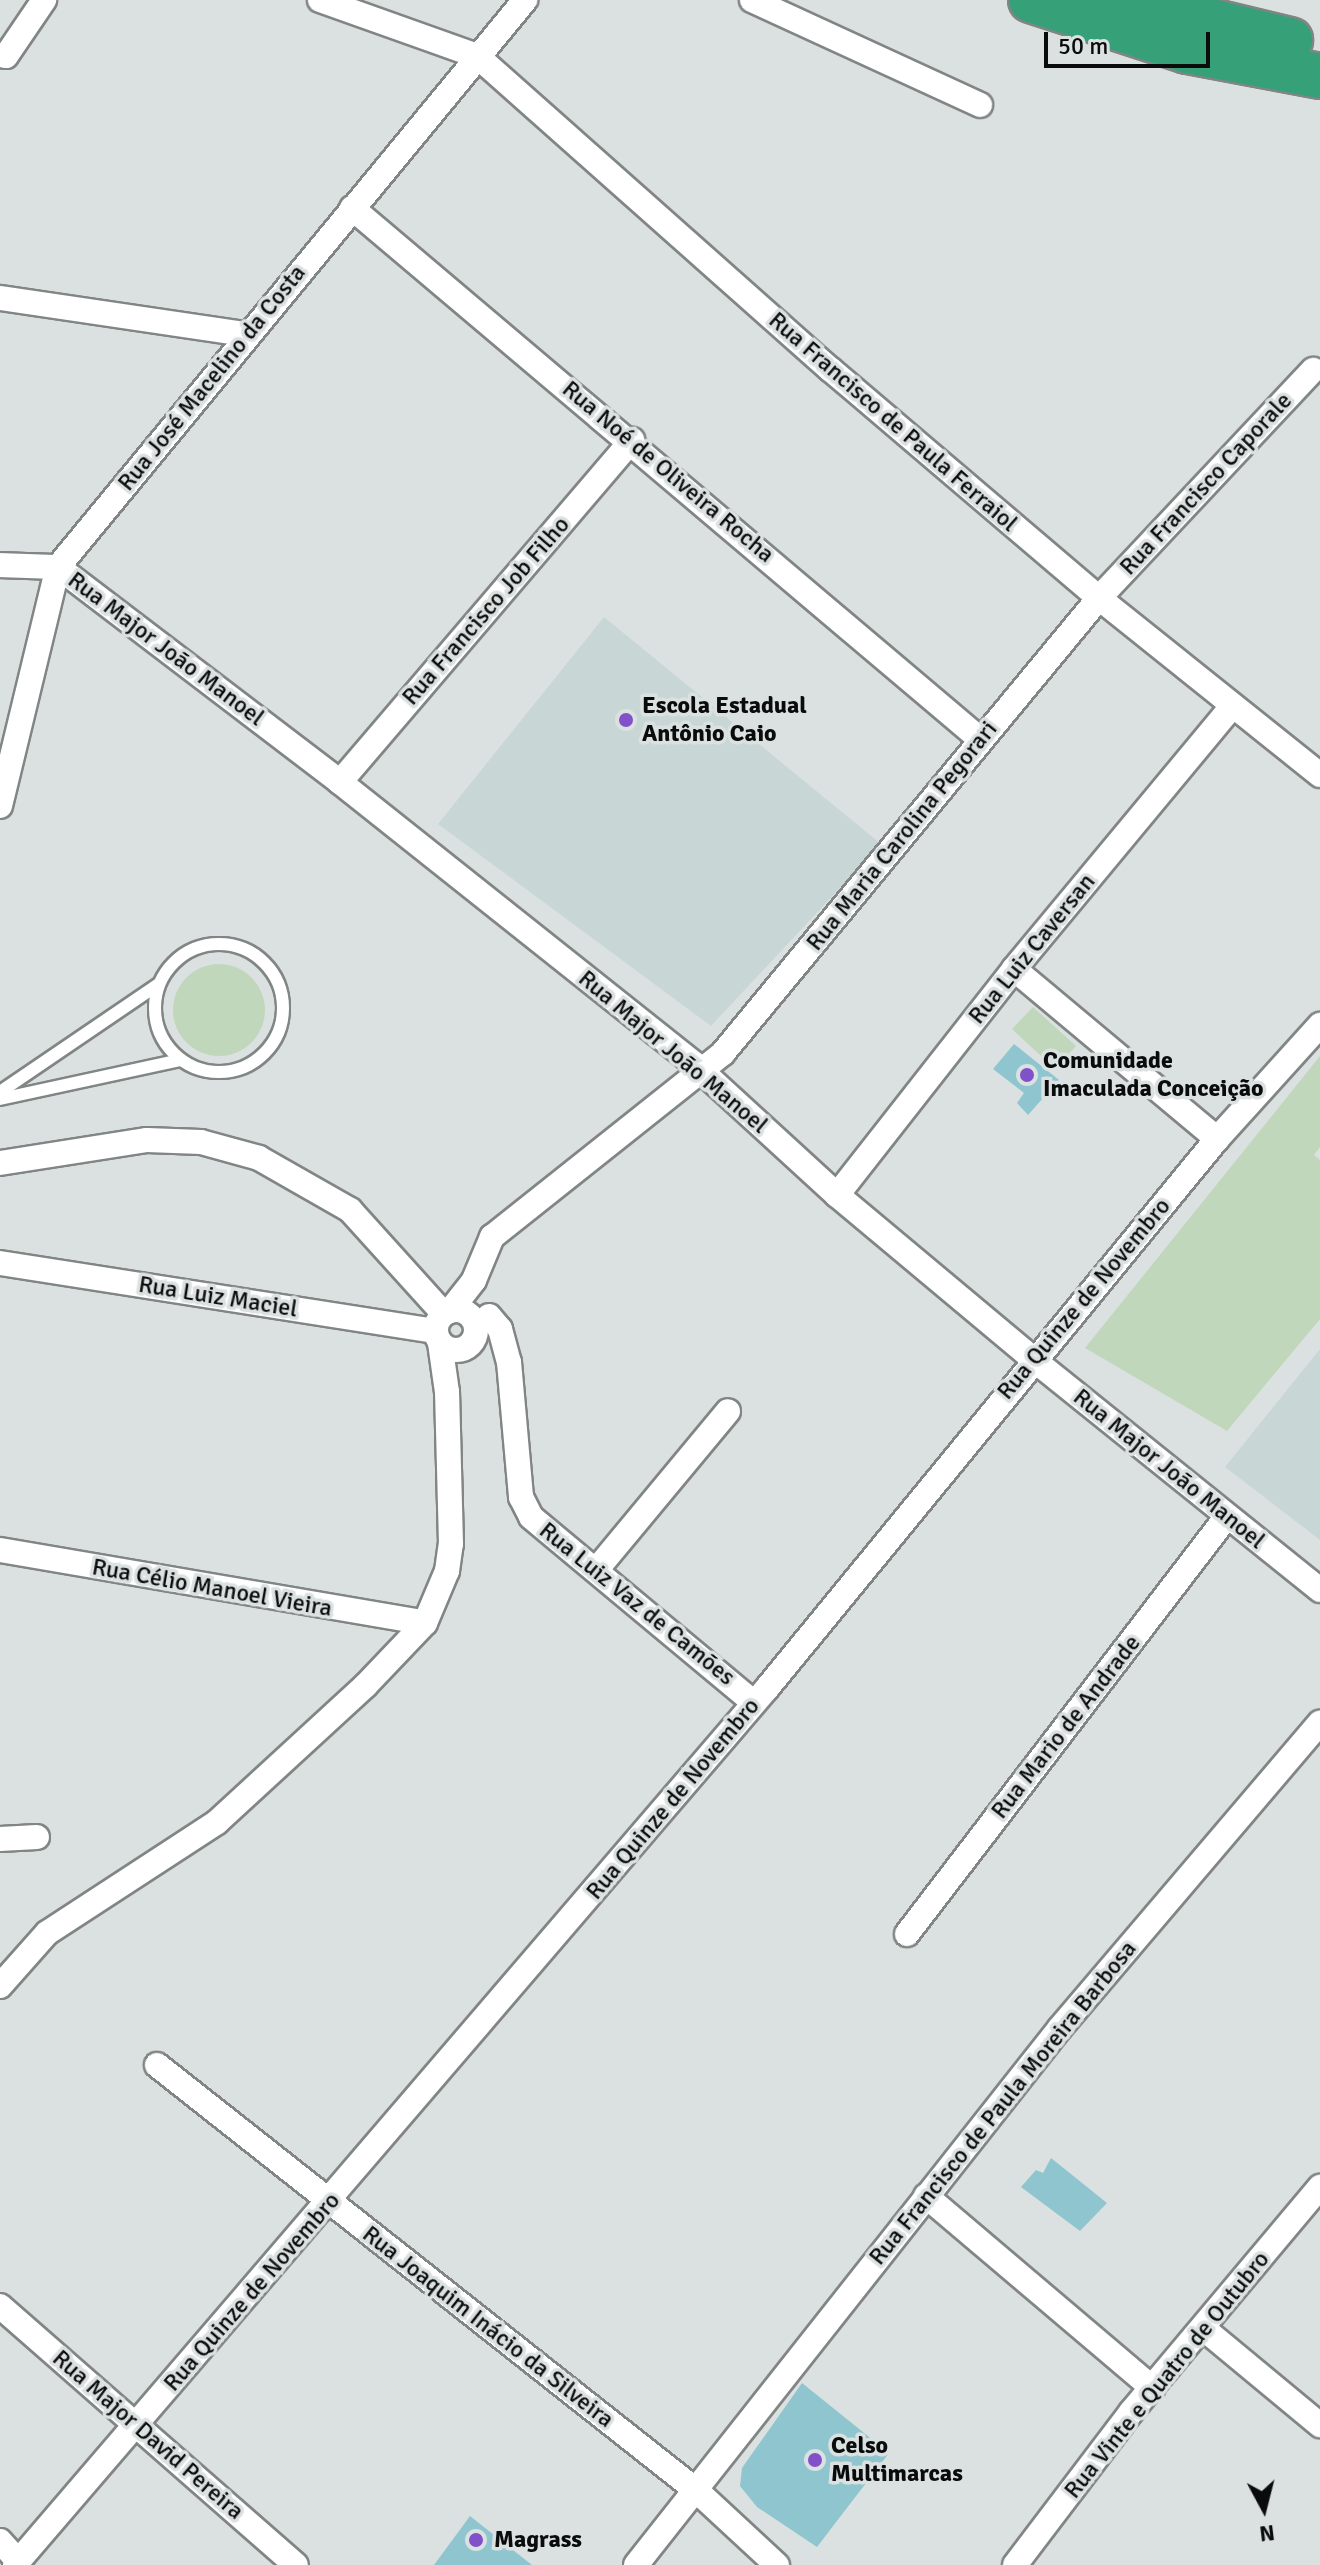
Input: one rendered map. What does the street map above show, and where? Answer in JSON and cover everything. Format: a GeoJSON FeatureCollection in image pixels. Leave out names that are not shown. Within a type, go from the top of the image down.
{"type":"FeatureCollection","features":[{"type":"Feature","properties":{"kind":"highway"},"geometry":{"type":"LineString","coordinates":[[1031,0],[1187,51],[1320,76]]}},
{"type":"Feature","properties":{"kind":"highway"},"geometry":{"type":"LineString","coordinates":[[1123,0],[1320,44]]}},
{"type":"Feature","properties":{"kind":"highway"},"geometry":{"type":"LineString","coordinates":[[1182,0],[1320,44]]}},
{"type":"Feature","properties":{"kind":"street"},"geometry":{"type":"LineString","coordinates":[[0,55],[6,56],[44,0]]}},
{"type":"Feature","properties":{"kind":"street"},"geometry":{"type":"LineString","coordinates":[[320,0],[477,56]]}},
{"type":"Feature","properties":{"kind":"street","name":"Rua José Macelino da Costa"},"geometry":{"type":"LineString","coordinates":[[0,806],[58,567],[245,334],[525,0]]}},
{"type":"Feature","properties":{"kind":"street"},"geometry":{"type":"LineString","coordinates":[[752,0],[980,105]]}},
{"type":"Feature","properties":{"kind":"street","name":"Rua Francisco de Paula Ferraiol"},"geometry":{"type":"LineString","coordinates":[[477,56],[577,149],[1099,598],[1320,775]]}},
{"type":"Feature","properties":{"kind":"street","name":"Rua Noé de Oliveira Rocha"},"geometry":{"type":"LineString","coordinates":[[352,208],[632,440],[981,740]]}},
{"type":"Feature","properties":{"kind":"street"},"geometry":{"type":"LineString","coordinates":[[0,298],[245,334]]}},
{"type":"Feature","properties":{"kind":"street","name":"Rua Francisco Caporale"},"geometry":{"type":"LineString","coordinates":[[1099,598],[1313,370]]}},
{"type":"Feature","properties":{"kind":"street","name":"Rua Francisco Job Filho"},"geometry":{"type":"LineString","coordinates":[[340,782],[632,440]]}},
{"type":"Feature","properties":{"kind":"street","name":"Rua Major João Manoel"},"geometry":{"type":"LineString","coordinates":[[0,565],[58,567],[340,782],[703,1072],[837,1195],[1225,1519],[1320,1590]]}},
{"type":"Feature","properties":{"kind":"street","name":"Rua Maria Carolina Pegorari"},"geometry":{"type":"LineString","coordinates":[[442,1325],[474,1280],[492,1237],[703,1072],[1099,598]]}},
{"type":"Feature","properties":{"kind":"street","name":"Rua Luiz Caversan"},"geometry":{"type":"LineString","coordinates":[[837,1195],[1014,969],[1232,706]]}},
{"type":"Feature","properties":{"kind":"street"},"geometry":{"type":"LineString","coordinates":[[1014,969],[1217,1139]]}},
{"type":"Feature","properties":{"kind":"street","name":"Rua Quinze de Novembro"},"geometry":{"type":"LineString","coordinates":[[17,2563],[330,2202],[754,1703],[1217,1139],[1320,1025]]}},
{"type":"Feature","properties":{"kind":"street"},"geometry":{"type":"LineString","coordinates":[[0,1163],[147,1140],[201,1142],[259,1158],[350,1210],[442,1325],[451,1544],[447,1571],[425,1623],[365,1686],[217,1822],[47,1933],[0,1986]]}},
{"type":"Feature","properties":{"kind":"street","name":"Rua Luiz Maciel"},"geometry":{"type":"LineString","coordinates":[[0,1263],[442,1325],[457,1350],[476,1335]]}},
{"type":"Feature","properties":{"kind":"street","name":"Rua Luiz Vaz de Camões"},"geometry":{"type":"LineString","coordinates":[[474,1280],[476,1335],[500,1329],[509,1362],[521,1497],[531,1517],[754,1703]]}},
{"type":"Feature","properties":{"kind":"street"},"geometry":{"type":"LineString","coordinates":[[442,1325],[469,1315],[476,1335],[509,1362]]}},
{"type":"Feature","properties":{"kind":"street"},"geometry":{"type":"LineString","coordinates":[[447,1392],[476,1335]]}},
{"type":"Feature","properties":{"kind":"street"},"geometry":{"type":"LineString","coordinates":[[597,1569],[728,1411]]}},
{"type":"Feature","properties":{"kind":"street","name":"Rua Mario de Andrade"},"geometry":{"type":"LineString","coordinates":[[907,1934],[1225,1519]]}},
{"type":"Feature","properties":{"kind":"street","name":"Rua Célio Manoel Vieira"},"geometry":{"type":"LineString","coordinates":[[0,1550],[425,1623]]}},
{"type":"Feature","properties":{"kind":"street","name":"Rua Francisco de Paula Moreira Barbosa"},"geometry":{"type":"LineString","coordinates":[[636,2565],[1060,2028],[1320,1723]]}},
{"type":"Feature","properties":{"kind":"street"},"geometry":{"type":"LineString","coordinates":[[0,1839],[37,1837]]}},
{"type":"Feature","properties":{"kind":"street","name":"Rua Joaquim Inácio da Silveira"},"geometry":{"type":"LineString","coordinates":[[157,2065],[697,2491],[777,2565]]}},
{"type":"Feature","properties":{"kind":"street","name":"Rua Vinte e Quatro de Outubro"},"geometry":{"type":"LineString","coordinates":[[1015,2565],[1152,2388],[1320,2187]]}},
{"type":"Feature","properties":{"kind":"street"},"geometry":{"type":"LineString","coordinates":[[926,2196],[1152,2388]]}},
{"type":"Feature","properties":{"kind":"street","name":"Rua Major David Pereira"},"geometry":{"type":"LineString","coordinates":[[0,2306],[296,2565]]}},
{"type":"Feature","properties":{"kind":"street"},"geometry":{"type":"LineString","coordinates":[[1204,2329],[1320,2424]]}},
{"type":"Feature","properties":{"kind":"street"},"geometry":{"type":"LineString","coordinates":[[0,2541],[17,2563]]}},
{"type":"Feature","properties":{"kind":"lane"},"geometry":{"type":"LineString","coordinates":[[0,1092],[159,984],[187,952],[207,945],[249,951],[277,980],[282,1021],[261,1057],[222,1072],[181,1060],[0,1099]]}},
{"type":"Feature","properties":{"kind":"lane"},"geometry":{"type":"LineString","coordinates":[[159,984],[157,1026],[181,1060]]}},
{"type":"Feature","properties":{"kind":"shaded area","name":"Escola Estadual Antônio Caio"},"geometry":{"type":"Polygon","coordinates":[[[604,617],[881,844],[711,1026],[438,824],[604,617]]]}},
{"type":"Feature","properties":{"kind":"shaded area"},"geometry":{"type":"Polygon","coordinates":[[[1320,1349],[1320,1540],[1225,1467],[1320,1349]]]}},
{"type":"Feature","properties":{"kind":"green space"},"geometry":{"type":"Polygon","coordinates":[[[219,964],[237,968],[252,977],[261,992],[265,1010],[261,1028],[252,1043],[237,1052],[219,1056],[201,1052],[186,1043],[177,1028],[173,1010],[177,992],[186,977],[201,968],[219,964]]]}},
{"type":"Feature","properties":{"kind":"green space"},"geometry":{"type":"Polygon","coordinates":[[[1033,1007],[1076,1046],[1055,1069],[1012,1029],[1033,1007]]]}},
{"type":"Feature","properties":{"kind":"green space"},"geometry":{"type":"Polygon","coordinates":[[[1320,1056],[1320,1147],[1314,1155],[1320,1160],[1320,1319],[1227,1431],[1085,1348],[1320,1056]]]}},
{"type":"Feature","properties":{"kind":"building","name":"Comunidade Imaculada Conceição"},"geometry":{"type":"Polygon","coordinates":[[[1014,1044],[1059,1080],[1028,1115],[1017,1103],[1024,1093],[993,1069],[1014,1044]]]}},
{"type":"Feature","properties":{"kind":"building"},"geometry":{"type":"Polygon","coordinates":[[[1051,2158],[1107,2203],[1080,2231],[1021,2187],[1036,2170],[1043,2173],[1051,2158]]]}},
{"type":"Feature","properties":{"kind":"building","name":"Celso Multimarcas"},"geometry":{"type":"Polygon","coordinates":[[[802,2383],[889,2453],[817,2547],[757,2507],[740,2486],[742,2468],[802,2383]]]}},
{"type":"Feature","properties":{"kind":"building","name":"Magrass"},"geometry":{"type":"Polygon","coordinates":[[[470,2516],[532,2565],[434,2565],[470,2516]]]}},
{"type":"Feature","properties":{"kind":"place","name":"Escola Estadual Antônio Caio"},"geometry":{"type":"Point","coordinates":[626,720]}},
{"type":"Feature","properties":{"kind":"place","name":"Comunidade Imaculada Conceição"},"geometry":{"type":"Point","coordinates":[1027,1075]}},
{"type":"Feature","properties":{"kind":"place","name":"Celso Multimarcas"},"geometry":{"type":"Point","coordinates":[815,2460]}},
{"type":"Feature","properties":{"kind":"place","name":"Magrass"},"geometry":{"type":"Point","coordinates":[476,2540]}}]}
